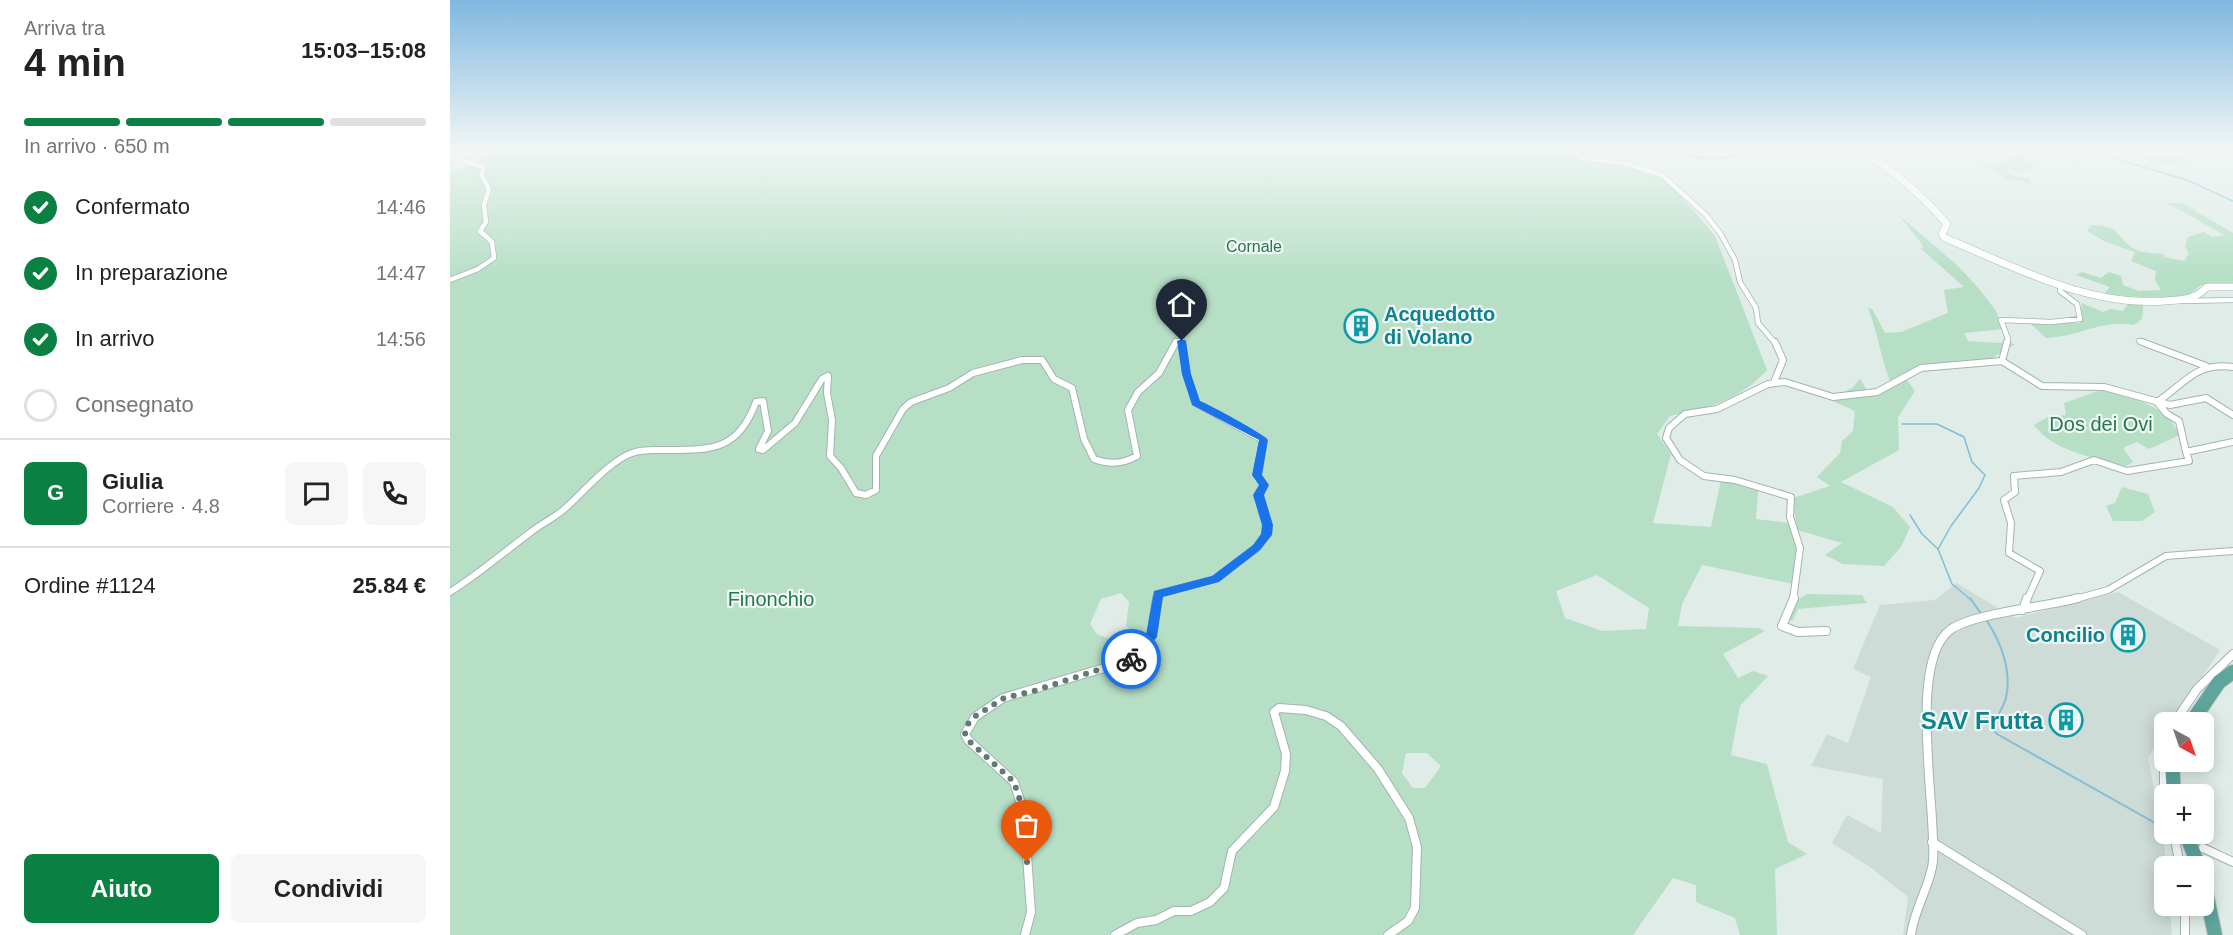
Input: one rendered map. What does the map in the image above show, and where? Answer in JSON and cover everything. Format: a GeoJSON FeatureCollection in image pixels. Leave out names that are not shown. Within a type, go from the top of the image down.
{"type":"FeatureCollection","features":[{"type":"Feature","properties":{"kind":"main road"},"geometry":{"type":"LineString","coordinates":[[2199,712],[2219,682],[2233,672]]}},
{"type":"Feature","properties":{"kind":"main road"},"geometry":{"type":"LineString","coordinates":[[2211,916],[2215,935]]}},
{"type":"Feature","properties":{"kind":"street"},"geometry":{"type":"LineString","coordinates":[[450,280],[478,269],[494,258],[492,242],[480,231],[486,222],[484,205],[488,192]]}},
{"type":"Feature","properties":{"kind":"street"},"geometry":{"type":"LineString","coordinates":[[1680,192],[1705,214],[1732,253],[1740,282],[1756,308],[1758,323],[1770,331],[1783,360],[1774,382]]}},
{"type":"Feature","properties":{"kind":"street"},"geometry":{"type":"LineString","coordinates":[[1918,192],[1947,224],[1942,234],[1945,238],[2061,286],[2119,301],[2141,303],[2199,296],[2207,287],[2233,287]]}},
{"type":"Feature","properties":{"kind":"street"},"geometry":{"type":"LineString","coordinates":[[2002,361],[2008,339],[2001,320],[2051,322],[2080,319],[2078,304],[2060,291],[2061,286]]}},
{"type":"Feature","properties":{"kind":"street"},"geometry":{"type":"LineString","coordinates":[[2172,300],[2198,302],[2219,298],[2233,300]]}},
{"type":"Feature","properties":{"kind":"street"},"geometry":{"type":"LineString","coordinates":[[450,592],[481,573],[532,531],[562,511],[580,492],[631,453],[645,450],[699,450],[726,443],[747,426],[756,402],[763,401],[768,431],[759,449],[763,450],[795,423],[822,379],[828,376],[830,376],[828,393],[832,420],[830,456],[841,468],[856,494],[866,495],[876,490],[876,456],[903,410],[911,402],[950,388],[973,373],[1022,360],[1042,360],[1054,379],[1072,388],[1084,439],[1094,459],[1111,464],[1125,462],[1137,456],[1128,410],[1131,400],[1154,380],[1177,341],[1182,341],[1186,374],[1196,403],[1245,431],[1260,435],[1263,440],[1257,475],[1264,485],[1258,495],[1268,525],[1266,535],[1257,548],[1215,579],[1158,594],[1151,637],[1128,661],[1004,698],[987,707],[967,725],[965,734],[968,740],[1014,782],[1020,799],[1031,912],[1025,935]]}},
{"type":"Feature","properties":{"kind":"street"},"geometry":{"type":"LineString","coordinates":[[2139,341],[2206,366],[2233,367]]}},
{"type":"Feature","properties":{"kind":"street"},"geometry":{"type":"LineString","coordinates":[[1827,631],[1807,633],[1789,631],[1782,626],[1796,593],[1799,570],[1800,548],[1790,517],[1791,497],[1735,480],[1704,476],[1680,460],[1666,438],[1669,428],[1685,414],[1717,409],[1774,382],[1785,382],[1833,397],[1877,392],[1921,368],[2002,361],[2042,386],[2104,387],[2170,405],[2206,398],[2233,415]]}},
{"type":"Feature","properties":{"kind":"street"},"geometry":{"type":"LineString","coordinates":[[2157,402],[2193,372],[2206,366]]}},
{"type":"Feature","properties":{"kind":"street"},"geometry":{"type":"LineString","coordinates":[[2023,610],[2032,581],[2040,571],[2009,553],[2008,539],[2011,523],[2004,500],[2014,492],[2014,476],[2061,472],[2094,460],[2127,471],[2189,461],[2179,421],[2168,414],[2157,402]]}},
{"type":"Feature","properties":{"kind":"street"},"geometry":{"type":"LineString","coordinates":[[2186,452],[2233,442]]}},
{"type":"Feature","properties":{"kind":"street"},"geometry":{"type":"LineString","coordinates":[[1911,935],[1913,917],[1933,863],[1925,700],[1937,648],[1951,629],[1989,616],[2056,604],[2108,590],[2166,556],[2233,551]]}},
{"type":"Feature","properties":{"kind":"street"},"geometry":{"type":"LineString","coordinates":[[2181,712],[2197,689],[2224,660],[2233,654]]}},
{"type":"Feature","properties":{"kind":"street"},"geometry":{"type":"LineString","coordinates":[[1115,935],[1137,923],[1156,920],[1174,911],[1191,911],[1210,902],[1224,888],[1232,851],[1274,807],[1285,771],[1286,754],[1275,721],[1275,712],[1279,708],[1296,707],[1332,719],[1347,731],[1370,756],[1414,827],[1417,847],[1417,901],[1413,916],[1388,935]]}},
{"type":"Feature","properties":{"kind":"street"},"geometry":{"type":"LineString","coordinates":[[1932,842],[2082,935]]}},
{"type":"Feature","properties":{"kind":"street"},"geometry":{"type":"LineString","coordinates":[[2203,848],[2233,862]]}},
{"type":"Feature","properties":{"kind":"street"},"geometry":{"type":"LineString","coordinates":[[2185,935],[2186,916]]}},
{"type":"Feature","properties":{"kind":"shaded area"},"geometry":{"type":"Polygon","coordinates":[[[1956,583],[2015,618],[2118,592],[2220,650],[2178,712],[2154,712],[2154,749],[2148,758],[2154,788],[2154,844],[2164,844],[2165,856],[2154,856],[2154,916],[2171,916],[2172,935],[1903,935],[1908,897],[1870,867],[1832,843],[1847,815],[1881,833],[1883,779],[1811,766],[1827,734],[1848,743],[1871,677],[1853,669],[1880,605],[1935,600],[1956,583]]]}},
{"type":"Feature","properties":{"kind":"green space","name":"Finonchio"},"geometry":{"type":"Polygon","coordinates":[[[450,192],[1676,192],[1715,236],[1767,370],[1746,389],[1734,396],[1710,406],[1670,416],[1657,434],[1671,454],[1653,523],[1711,527],[1721,480],[1758,491],[1756,519],[1796,524],[1793,498],[1830,486],[1817,477],[1840,453],[1842,441],[1853,431],[1855,411],[1828,399],[1852,388],[1860,379],[1870,395],[1891,384],[1868,308],[1872,309],[1885,333],[1901,332],[1948,313],[1944,290],[1964,287],[1920,248],[1924,247],[1899,215],[1959,267],[1996,311],[2004,329],[1964,333],[1968,341],[2015,344],[1988,361],[1918,367],[1904,376],[1915,391],[1898,417],[1899,450],[1841,482],[1893,507],[1910,527],[1901,547],[1884,566],[1843,564],[1825,555],[1842,543],[1797,530],[1798,585],[1702,565],[1682,604],[1678,626],[1759,628],[1765,631],[1723,654],[1738,678],[1753,671],[1768,676],[1740,706],[1731,755],[1767,764],[1788,842],[1807,854],[1775,869],[1777,935],[1740,935],[1735,918],[1696,902],[1696,885],[1673,878],[1633,935],[450,935],[450,192]],[[1597,575],[1556,591],[1565,618],[1602,631],[1646,629],[1649,608],[1597,575]],[[1121,593],[1101,599],[1090,624],[1097,634],[1121,644],[1134,634],[1126,626],[1129,602],[1121,593]],[[1406,753],[1402,773],[1413,788],[1425,788],[1441,766],[1427,753],[1406,753]]]}},
{"type":"Feature","properties":{"kind":"green space"},"geometry":{"type":"Polygon","coordinates":[[[2167,203],[2182,203],[2233,233],[2233,283],[2201,285],[2190,294],[2179,297],[2144,297],[2142,319],[2134,325],[2111,324],[2069,335],[2046,338],[2030,323],[2080,323],[2082,303],[2103,312],[2111,309],[2123,311],[2131,300],[2103,295],[2110,287],[2076,275],[2082,272],[2101,278],[2109,272],[2121,276],[2123,285],[2139,291],[2161,290],[2155,280],[2156,271],[2131,261],[2135,252],[2106,242],[2087,231],[2091,225],[2110,228],[2139,251],[2163,254],[2165,257],[2184,261],[2189,254],[2185,246],[2188,237],[2204,232],[2212,237],[2224,235],[2167,203]]]}},
{"type":"Feature","properties":{"kind":"green space","name":"Dos dei Ovi"},"geometry":{"type":"Polygon","coordinates":[[[2104,389],[2157,409],[2166,416],[2180,435],[2149,449],[2137,442],[2123,448],[2133,462],[2126,466],[2064,448],[2053,442],[2034,425],[2048,417],[2066,415],[2064,403],[2104,389]]]}},
{"type":"Feature","properties":{"kind":"green space"},"geometry":{"type":"Polygon","coordinates":[[[2122,487],[2148,494],[2155,512],[2142,521],[2113,521],[2106,506],[2115,503],[2122,487]]]}},
{"type":"Feature","properties":{"kind":"green space"},"geometry":{"type":"Polygon","coordinates":[[[1807,594],[1862,595],[1867,603],[1798,609],[1793,620],[1788,621],[1794,605],[1807,594]]]}},
{"type":"Feature","properties":{"kind":"waterway"},"geometry":{"type":"LineString","coordinates":[[2212,192],[2233,201]]}},
{"type":"Feature","properties":{"kind":"waterway"},"geometry":{"type":"LineString","coordinates":[[1902,424],[1937,424],[1964,437],[1972,462],[1985,475],[1979,488],[1951,526],[1938,549]]}},
{"type":"Feature","properties":{"kind":"waterway"},"geometry":{"type":"LineString","coordinates":[[1910,515],[1922,534],[1938,549]]}},
{"type":"Feature","properties":{"kind":"waterway"},"geometry":{"type":"LineString","coordinates":[[1938,549],[1952,584],[1971,600]]}},
{"type":"Feature","properties":{"kind":"waterway"},"geometry":{"type":"LineString","coordinates":[[1970,598],[1982,615]]}},
{"type":"Feature","properties":{"kind":"waterway"},"geometry":{"type":"LineString","coordinates":[[1987,621],[2001,647],[2008,678],[2006,698],[1992,728],[1997,734],[2154,822]]}},
{"type":"Feature","properties":{"kind":"waterway"},"geometry":{"type":"LineString","coordinates":[[2204,844],[2222,853]]}},
{"type":"Feature","properties":{"kind":"way so far"},"geometry":{"type":"LineString","coordinates":[[1027,862],[1024,813],[1014,782],[997,769],[968,740],[965,734],[967,725],[987,707],[1004,698],[1034,691],[1054,682],[1131,659]]}},
{"type":"Feature","properties":{"kind":"place","name":"Acquedotto di Volano"},"geometry":{"type":"Point","coordinates":[1361,326]}},
{"type":"Feature","properties":{"kind":"place","name":"Concilio"},"geometry":{"type":"Point","coordinates":[2128,635]}},
{"type":"Feature","properties":{"kind":"place","name":"SAV Frutta"},"geometry":{"type":"Point","coordinates":[2066,720]}},
{"type":"Feature","properties":{"kind":"route"},"geometry":{"type":"LineString","coordinates":[[1131,659],[1151,637],[1156,620],[1158,594],[1179,587],[1202,585],[1229,571],[1257,548],[1266,535],[1268,525],[1258,495],[1264,485],[1257,475],[1263,440],[1260,435],[1245,431],[1196,403],[1186,374],[1182,341]]}},
{"type":"Feature","properties":{"kind":"park label","name":"Cornale"},"geometry":{"type":"Point","coordinates":[1254,246]}}]}
